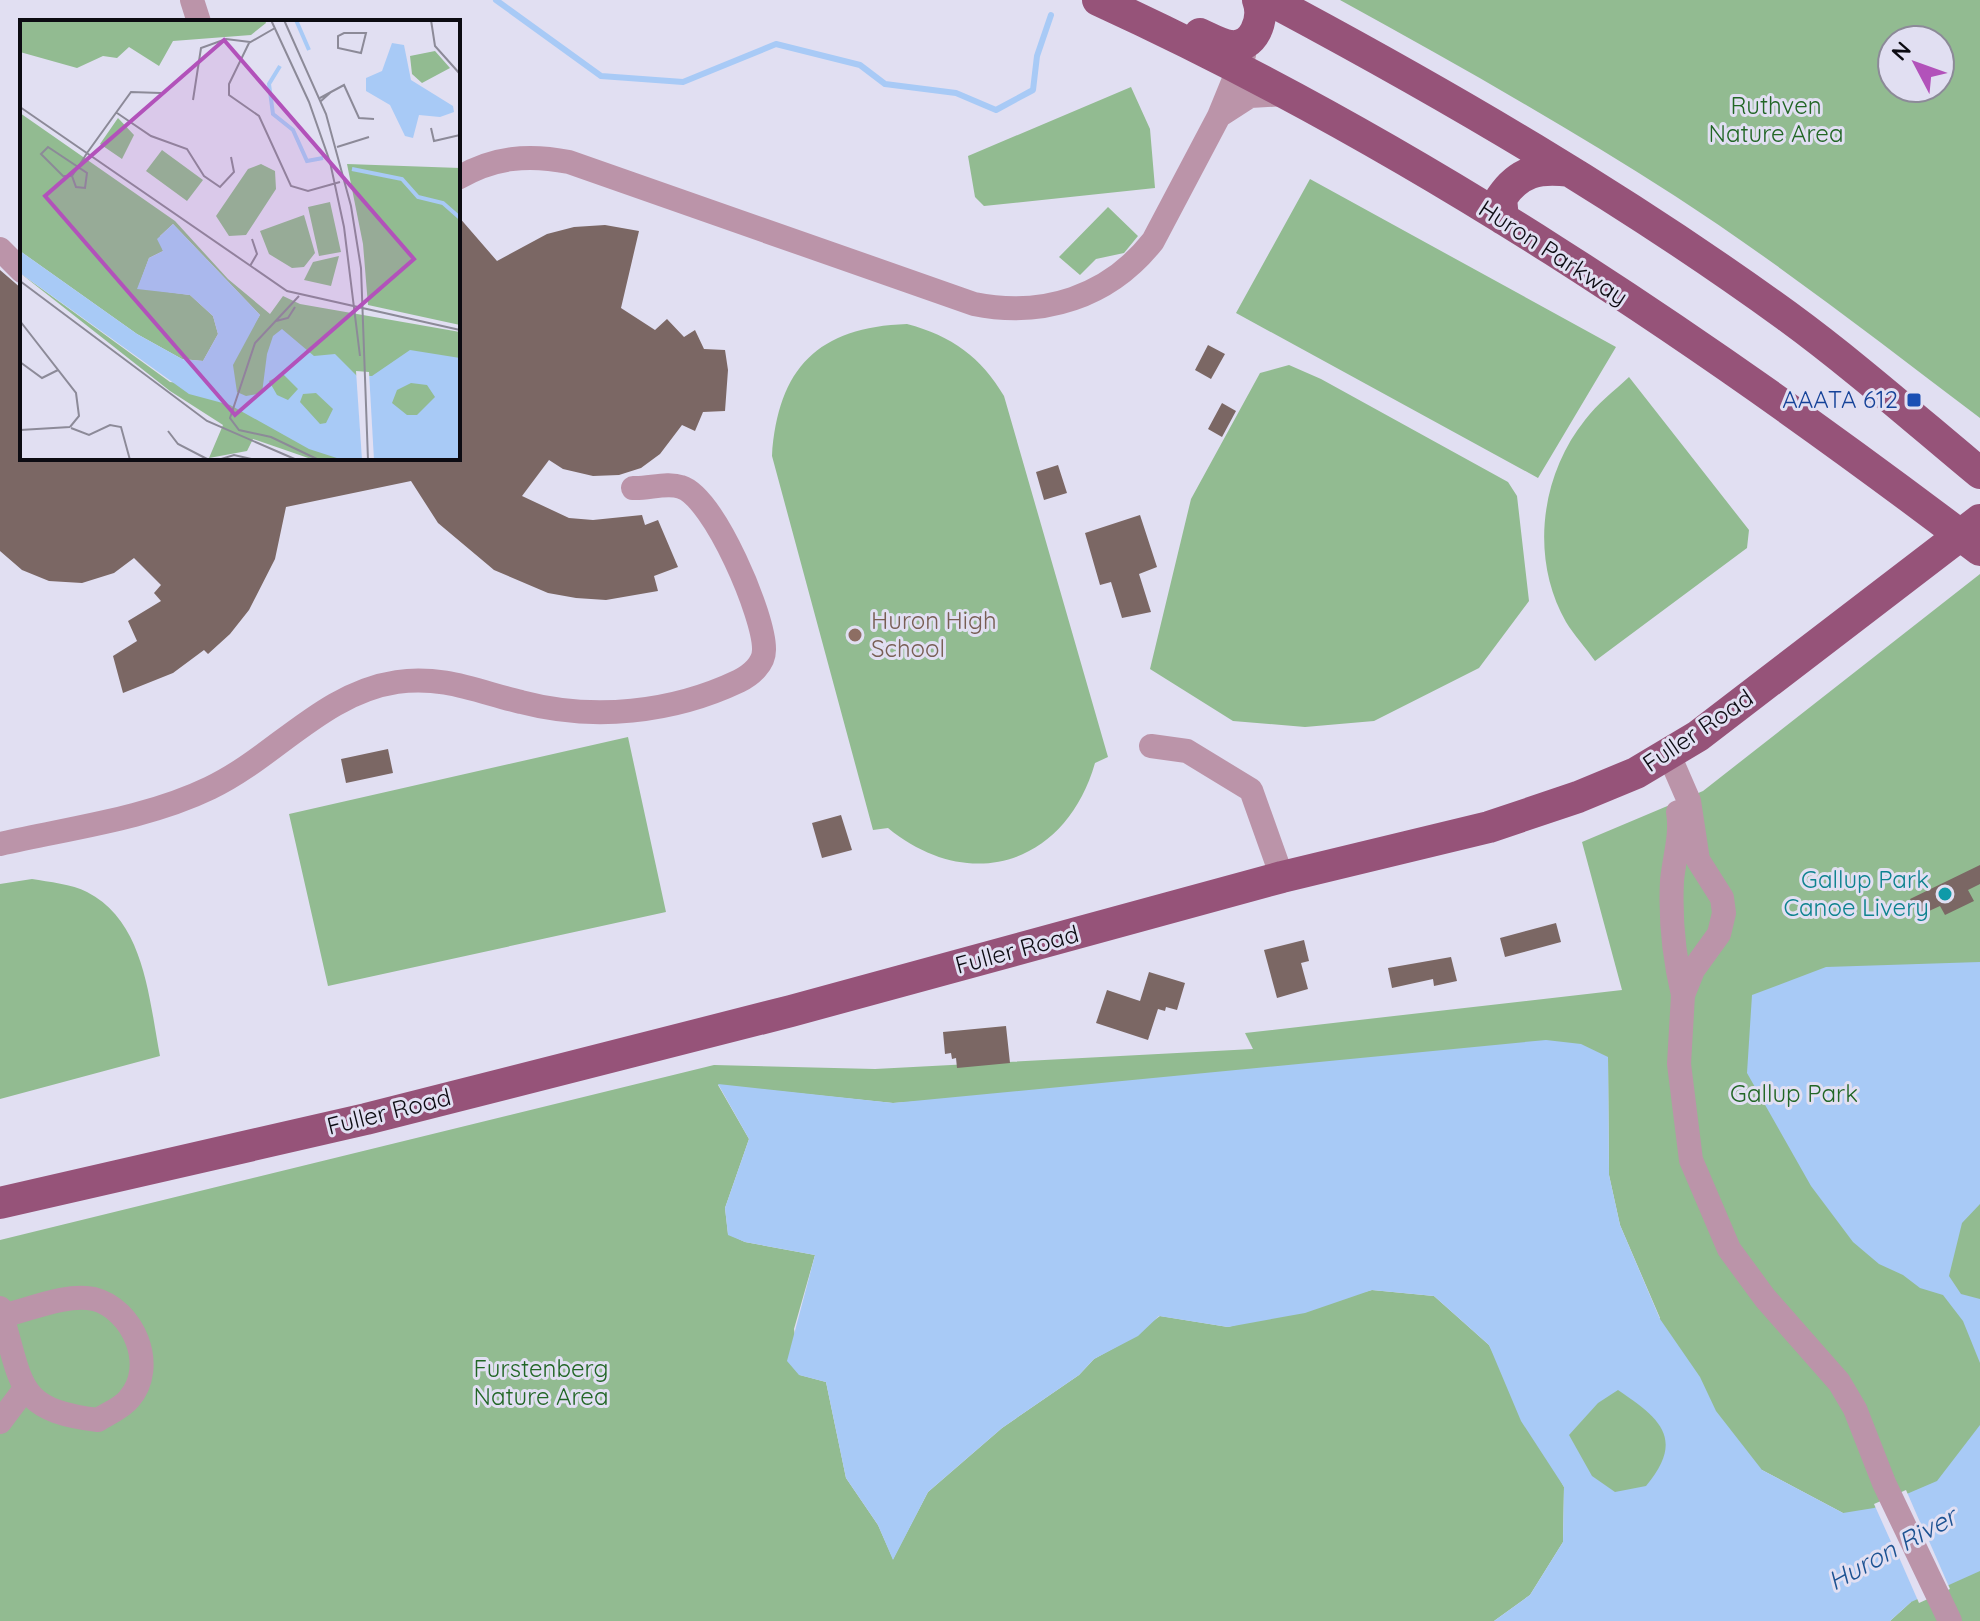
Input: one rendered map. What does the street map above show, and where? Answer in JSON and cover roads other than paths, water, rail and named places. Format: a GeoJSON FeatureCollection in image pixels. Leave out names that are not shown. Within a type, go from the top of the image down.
{"type":"FeatureCollection","features":[{"type":"Feature","properties":{"kind":"main road"},"geometry":{"type":"LineString","coordinates":[[1101,1],[1136,2],[1217,42],[1233,46],[1251,38],[1262,11],[1258,0]]}},
{"type":"Feature","properties":{"kind":"main road"},"geometry":{"type":"LineString","coordinates":[[1270,0],[1425,84],[1570,171],[1789,317],[1980,473]]}},
{"type":"Feature","properties":{"kind":"main road","name":"Huron Parkway"},"geometry":{"type":"LineString","coordinates":[[1101,1],[1285,94],[1503,219],[1974,535]]}},
{"type":"Feature","properties":{"kind":"main road"},"geometry":{"type":"LineString","coordinates":[[1503,219],[1501,198],[1521,176],[1548,168],[1570,171]]}},
{"type":"Feature","properties":{"kind":"main road","name":"Fuller Road"},"geometry":{"type":"LineString","coordinates":[[0,1203],[366,1119],[761,1019],[1282,877],[1489,827],[1578,797],[1663,758],[1974,535]]}},
{"type":"Feature","properties":{"kind":"lane"},"geometry":{"type":"LineString","coordinates":[[192,0],[198,20]]}},
{"type":"Feature","properties":{"kind":"lane"},"geometry":{"type":"LineString","coordinates":[[460,177],[502,159],[527,157],[569,162],[974,304],[1038,309],[1092,292],[1141,256],[1153,241],[1219,116],[1251,38]]}},
{"type":"Feature","properties":{"kind":"lane"},"geometry":{"type":"LineString","coordinates":[[1219,116],[1250,96],[1285,94]]}},
{"type":"Feature","properties":{"kind":"lane"},"geometry":{"type":"LineString","coordinates":[[0,249],[20,269]]}},
{"type":"Feature","properties":{"kind":"lane"},"geometry":{"type":"LineString","coordinates":[[0,844],[172,804],[246,768],[325,709],[359,691],[397,682],[430,680],[463,685],[520,702],[580,711],[661,708],[741,680],[761,664],[764,649],[755,613],[725,537],[695,495],[681,487],[633,488]]}},
{"type":"Feature","properties":{"kind":"lane"},"geometry":{"type":"LineString","coordinates":[[1151,746],[1187,751],[1251,790],[1282,877]]}},
{"type":"Feature","properties":{"kind":"lane"},"geometry":{"type":"LineString","coordinates":[[1663,758],[1679,818],[1672,883],[1673,941],[1683,995],[1680,1083],[1691,1160],[1722,1236],[1742,1268],[1839,1382],[1855,1409],[1884,1483],[1944,1610]]}},
{"type":"Feature","properties":{"kind":"lane"},"geometry":{"type":"LineString","coordinates":[[1663,758],[1689,801],[1698,860],[1724,905],[1721,931],[1693,970],[1683,995]]}},
{"type":"Feature","properties":{"kind":"lane"},"geometry":{"type":"LineString","coordinates":[[73,1299],[91,1299],[109,1305],[130,1323],[140,1349],[140,1375],[129,1400],[98,1420],[41,1407],[24,1390],[1,1314],[73,1299]]}},
{"type":"Feature","properties":{"kind":"lane"},"geometry":{"type":"LineString","coordinates":[[0,1422],[24,1390]]}},
{"type":"Feature","properties":{"kind":"water"},"geometry":{"type":"Polygon","coordinates":[[[1980,962],[1980,1204],[1962,1223],[1949,1276],[1961,1294],[1980,1299],[1980,1363],[1963,1321],[1943,1295],[1920,1288],[1903,1275],[1879,1264],[1853,1242],[1811,1186],[1747,1073],[1752,995],[1826,967],[1980,962]]]}},
{"type":"Feature","properties":{"kind":"water","name":"Huron River"},"geometry":{"type":"Polygon","coordinates":[[[1546,1040],[1581,1044],[1608,1057],[1609,1175],[1620,1225],[1660,1319],[1700,1377],[1716,1411],[1762,1470],[1843,1513],[1874,1508],[1937,1481],[1980,1425],[1980,1571],[1911,1602],[1890,1621],[1494,1621],[1530,1595],[1563,1542],[1564,1487],[1521,1421],[1489,1345],[1434,1296],[1372,1290],[1305,1313],[1228,1327],[1159,1316],[1138,1336],[1094,1359],[1079,1375],[1002,1428],[928,1492],[893,1560],[878,1525],[846,1478],[826,1382],[799,1375],[787,1361],[815,1255],[745,1242],[728,1235],[725,1208],[749,1139],[718,1084],[893,1103],[1546,1040]],[[1618,1390],[1598,1403],[1569,1435],[1592,1476],[1615,1492],[1646,1486],[1658,1470],[1666,1443],[1656,1421],[1618,1390]]]}},
{"type":"Feature","properties":{"kind":"waterway"},"geometry":{"type":"LineString","coordinates":[[496,0],[601,76],[683,82],[776,44],[860,65],[885,84],[956,93],[996,110],[1033,90],[1037,56],[1051,15]]}},
{"type":"Feature","properties":{"kind":"place","name":"AAATA 612"},"geometry":{"type":"Point","coordinates":[1914,400]}},
{"type":"Feature","properties":{"kind":"place","name":"Huron High School"},"geometry":{"type":"Point","coordinates":[855,635]}},
{"type":"Feature","properties":{"kind":"place","name":"Gallup Park Canoe Livery"},"geometry":{"type":"Point","coordinates":[1945,894]}},
{"type":"Feature","properties":{"kind":"park label","name":"Ruthven Nature Area"},"geometry":{"type":"Point","coordinates":[1776,120]}},
{"type":"Feature","properties":{"kind":"park label","name":"Gallup Park"},"geometry":{"type":"Point","coordinates":[1794,1094]}},
{"type":"Feature","properties":{"kind":"park label","name":"Furstenberg Nature Area"},"geometry":{"type":"Point","coordinates":[541,1383]}}]}
